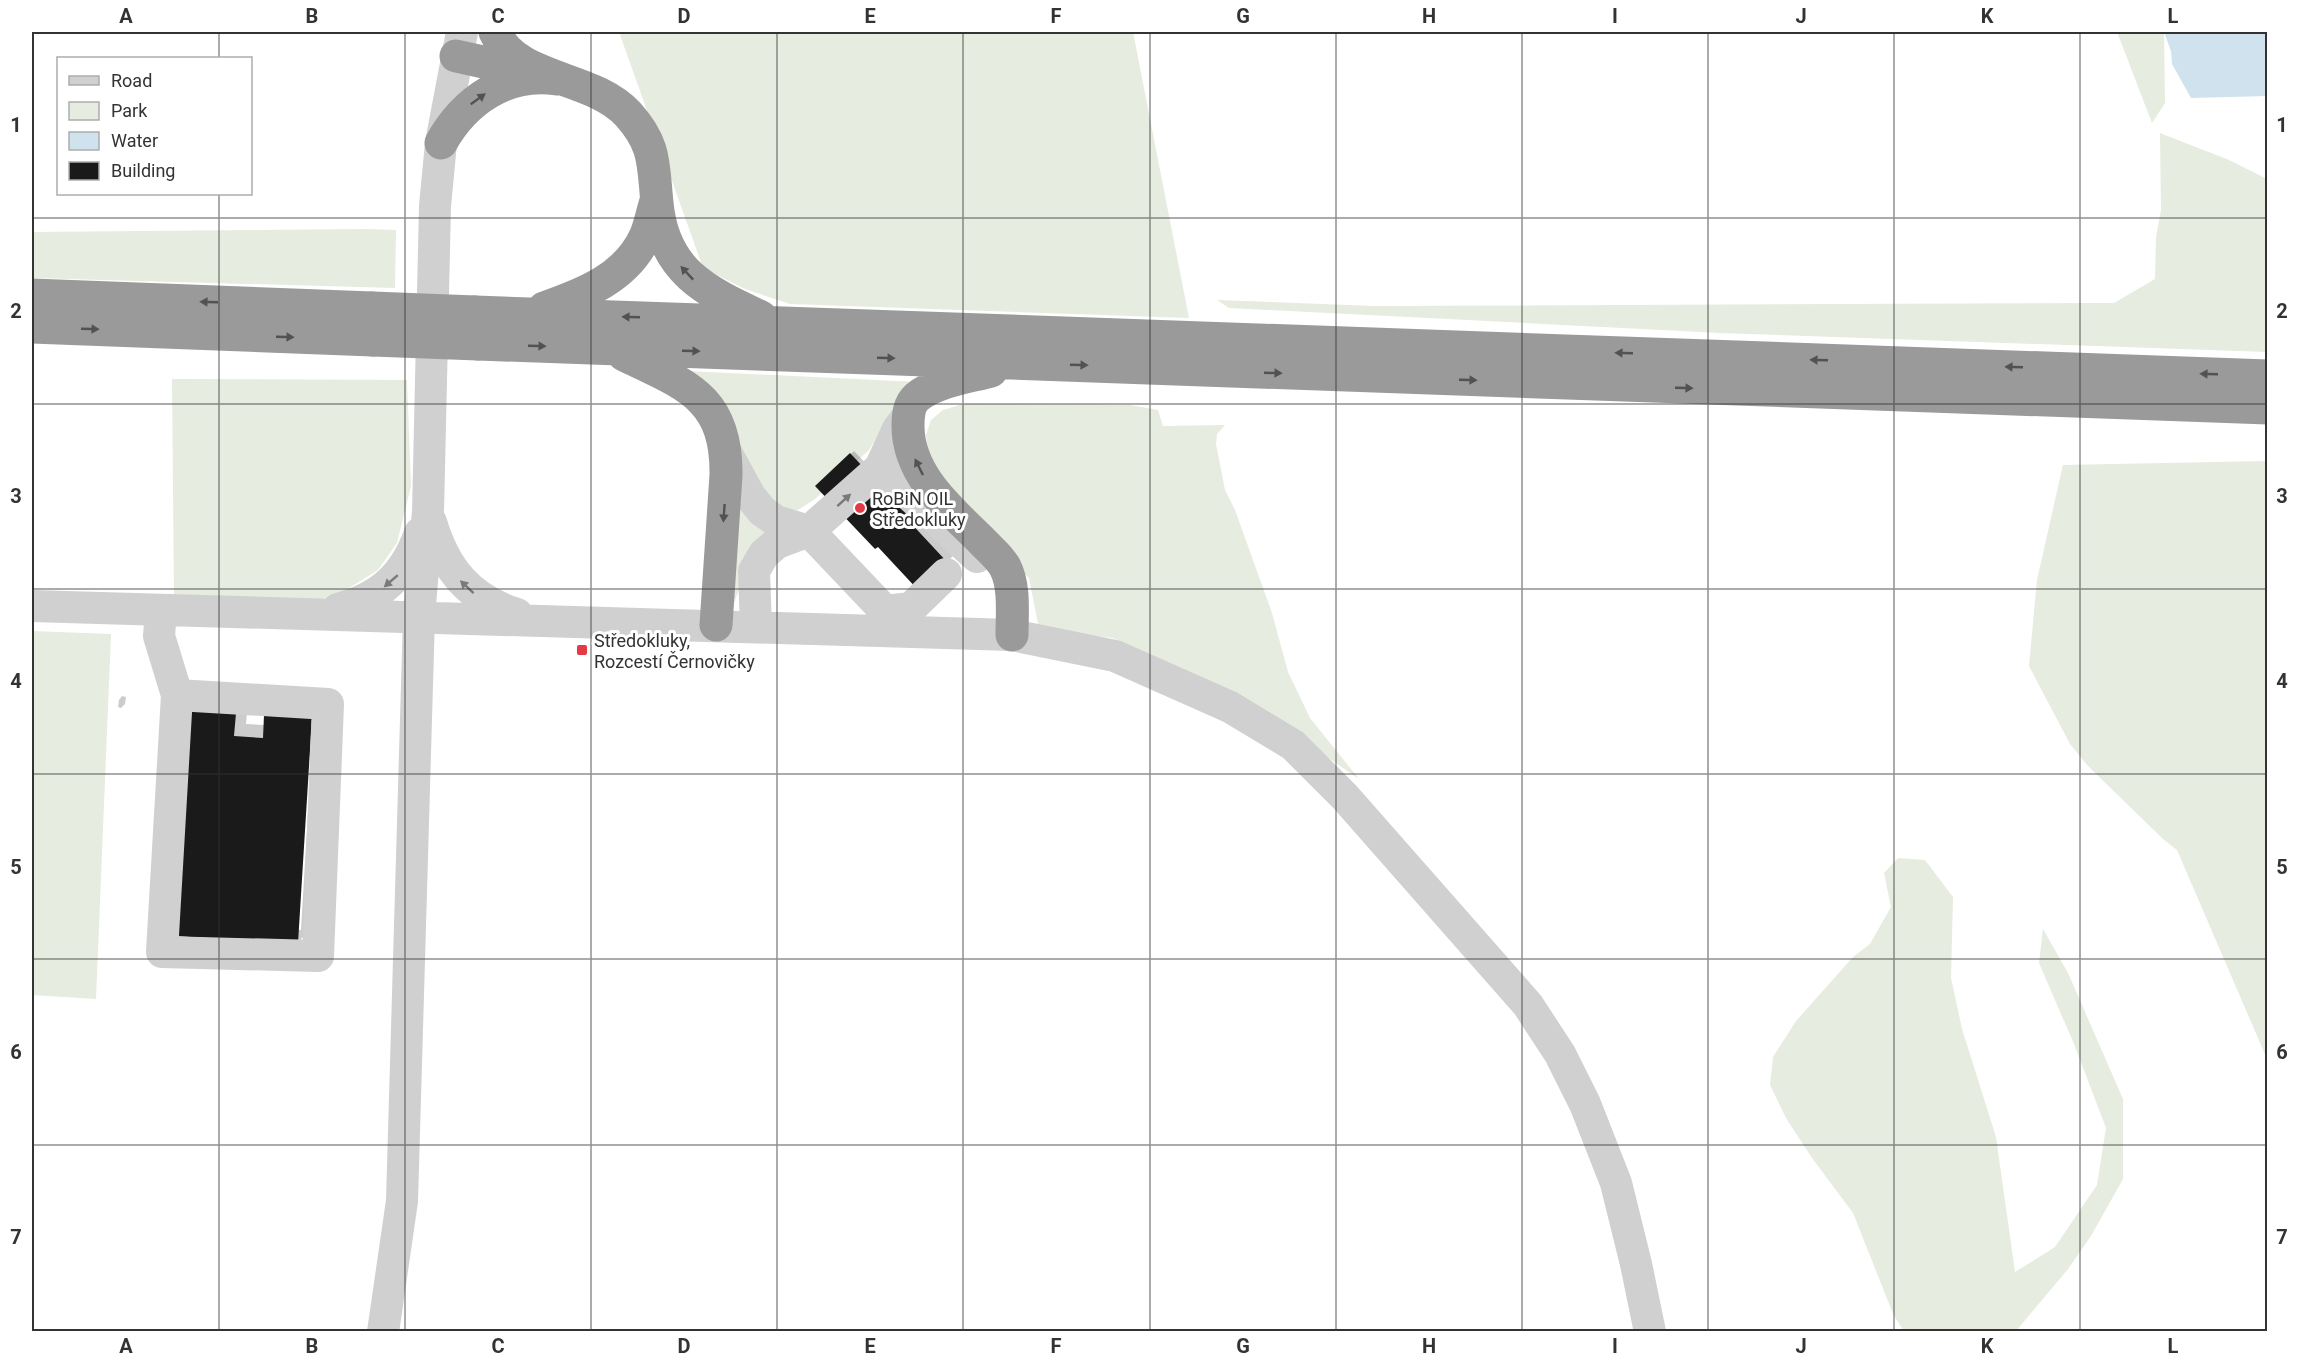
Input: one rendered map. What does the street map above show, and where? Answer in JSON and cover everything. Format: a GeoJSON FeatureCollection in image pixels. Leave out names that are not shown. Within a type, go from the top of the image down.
{"type":"FeatureCollection","features":[{"type":"Feature","properties":{"kind":"highway"},"geometry":{"type":"LineString","coordinates":[[495,32],[508,50],[521,61],[539,70],[600,92],[625,112],[644,137],[655,167],[656,200],[661,226],[668,245],[689,275],[713,294],[773,322]]}},
{"type":"Feature","properties":{"kind":"highway"},"geometry":{"type":"LineString","coordinates":[[459,44],[570,81]]}},
{"type":"Feature","properties":{"kind":"highway"},"geometry":{"type":"LineString","coordinates":[[441,143],[461,114],[488,92],[520,80],[553,78],[570,81]]}},
{"type":"Feature","properties":{"kind":"highway"},"geometry":{"type":"LineString","coordinates":[[530,313],[577,297],[599,286],[622,268],[645,237],[656,200]]}},
{"type":"Feature","properties":{"kind":"highway"},"geometry":{"type":"LineString","coordinates":[[32,295],[373,324],[478,344],[2268,408]]}},
{"type":"Feature","properties":{"kind":"highway"},"geometry":{"type":"LineString","coordinates":[[32,327],[373,324],[476,312],[530,313],[2268,376]]}},
{"type":"Feature","properties":{"kind":"highway"},"geometry":{"type":"LineString","coordinates":[[612,349],[692,390],[706,404],[724,435],[726,454],[716,626]]}},
{"type":"Feature","properties":{"kind":"highway"},"geometry":{"type":"LineString","coordinates":[[1012,635],[1011,597],[1005,568],[997,556],[928,485],[909,445],[908,416],[911,405],[918,396],[936,387],[1020,363]]}},
{"type":"Feature","properties":{"kind":"street"},"geometry":{"type":"LineString","coordinates":[[382,1332],[402,1201],[419,616],[428,512],[435,206],[441,143],[459,44]]}},
{"type":"Feature","properties":{"kind":"street"},"geometry":{"type":"LineString","coordinates":[[756,627],[754,571],[764,554],[777,543],[809,531],[880,468],[898,429],[908,416]]}},
{"type":"Feature","properties":{"kind":"street"},"geometry":{"type":"LineString","coordinates":[[726,454],[750,496],[762,511],[776,521],[809,531],[885,611],[911,608],[946,574]]}},
{"type":"Feature","properties":{"kind":"street"},"geometry":{"type":"LineString","coordinates":[[880,468],[993,572],[1011,597]]}},
{"type":"Feature","properties":{"kind":"street"},"geometry":{"type":"LineString","coordinates":[[323,613],[352,606],[373,595],[395,579],[409,560],[428,512]]}},
{"type":"Feature","properties":{"kind":"street"},"geometry":{"type":"LineString","coordinates":[[428,512],[437,542],[463,584],[482,599],[508,611],[538,620]]}},
{"type":"Feature","properties":{"kind":"street"},"geometry":{"type":"LineString","coordinates":[[32,606],[1012,635],[1115,656],[1230,707],[1293,745],[1345,797],[1528,1005],[1560,1054],[1585,1104],[1616,1183],[1650,1332]]}},
{"type":"Feature","properties":{"kind":"street"},"geometry":{"type":"LineString","coordinates":[[161,610],[159,636],[177,695],[162,952],[318,956],[328,704],[177,695]]}},
{"type":"Feature","properties":{"kind":"green space"},"geometry":{"type":"Polygon","coordinates":[[[619,32],[1133,32],[1189,318],[790,304],[745,289],[703,268],[619,32]]]}},
{"type":"Feature","properties":{"kind":"green space"},"geometry":{"type":"Polygon","coordinates":[[[2117,32],[2164,32],[2165,103],[2152,123],[2117,32]]]}},
{"type":"Feature","properties":{"kind":"green space"},"geometry":{"type":"Polygon","coordinates":[[[2160,133],[2229,160],[2267,179],[2267,352],[1721,333],[1229,308],[1217,300],[1374,306],[2114,303],[2155,279],[2156,237],[2161,210],[2160,133]]]}},
{"type":"Feature","properties":{"kind":"green space"},"geometry":{"type":"Polygon","coordinates":[[[396,230],[395,288],[32,278],[32,232],[396,230]]]}},
{"type":"Feature","properties":{"kind":"green space"},"geometry":{"type":"Polygon","coordinates":[[[688,371],[918,382],[899,401],[869,450],[815,499],[798,510],[781,509],[770,502],[688,371]]]}},
{"type":"Feature","properties":{"kind":"green space"},"geometry":{"type":"Polygon","coordinates":[[[172,379],[407,380],[411,486],[397,543],[378,570],[336,596],[305,603],[174,597],[172,379]]]}},
{"type":"Feature","properties":{"kind":"green space"},"geometry":{"type":"Polygon","coordinates":[[[963,404],[1130,405],[1158,410],[1163,426],[1225,425],[1217,434],[1216,444],[1225,490],[1235,510],[1272,613],[1288,672],[1310,718],[1359,779],[1281,725],[1194,674],[1113,638],[1039,629],[1029,578],[981,528],[930,466],[926,435],[931,420],[943,410],[963,404]]]}},
{"type":"Feature","properties":{"kind":"green space"},"geometry":{"type":"Polygon","coordinates":[[[2268,461],[2267,1059],[2177,850],[2088,766],[2070,744],[2029,666],[2037,580],[2063,465],[2268,461]]]}},
{"type":"Feature","properties":{"kind":"green space"},"geometry":{"type":"Polygon","coordinates":[[[738,497],[748,517],[767,535],[751,560],[731,610],[738,497]]]}},
{"type":"Feature","properties":{"kind":"green space"},"geometry":{"type":"Polygon","coordinates":[[[32,631],[111,634],[96,999],[32,995],[32,631]]]}},
{"type":"Feature","properties":{"kind":"green space"},"geometry":{"type":"Polygon","coordinates":[[[1898,858],[1925,860],[1953,897],[1951,978],[1962,1029],[1996,1137],[2015,1272],[2055,1247],[2097,1185],[2106,1128],[2074,1044],[2039,963],[2043,929],[2068,973],[2123,1099],[2123,1179],[2091,1236],[2068,1269],[2016,1331],[1904,1331],[1894,1316],[1853,1213],[1812,1158],[1786,1118],[1770,1085],[1773,1057],[1796,1021],[1853,957],[1870,944],[1891,907],[1884,873],[1898,858]]]}},
{"type":"Feature","properties":{"kind":"water"},"geometry":{"type":"Polygon","coordinates":[[[2164,32],[2267,32],[2267,96],[2191,98],[2172,64],[2171,51],[2164,32]]]}},
{"type":"Feature","properties":{"kind":"building"},"geometry":{"type":"Polygon","coordinates":[[[850,453],[910,517],[907,519],[948,563],[919,591],[878,547],[875,549],[815,486],[850,453]]]}},
{"type":"Feature","properties":{"kind":"building"},"geometry":{"type":"Polygon","coordinates":[[[188,710],[236,713],[234,736],[263,738],[264,715],[312,718],[298,943],[174,936],[188,710]]]}},
{"type":"Feature","properties":{"kind":"place","name":"RoBiN OIL Středokluky"},"geometry":{"type":"Point","coordinates":[860,508]}},
{"type":"Feature","properties":{"kind":"place","name":"Středokluky, Rozcestí Černovičky"},"geometry":{"type":"Point","coordinates":[582,650]}}]}
